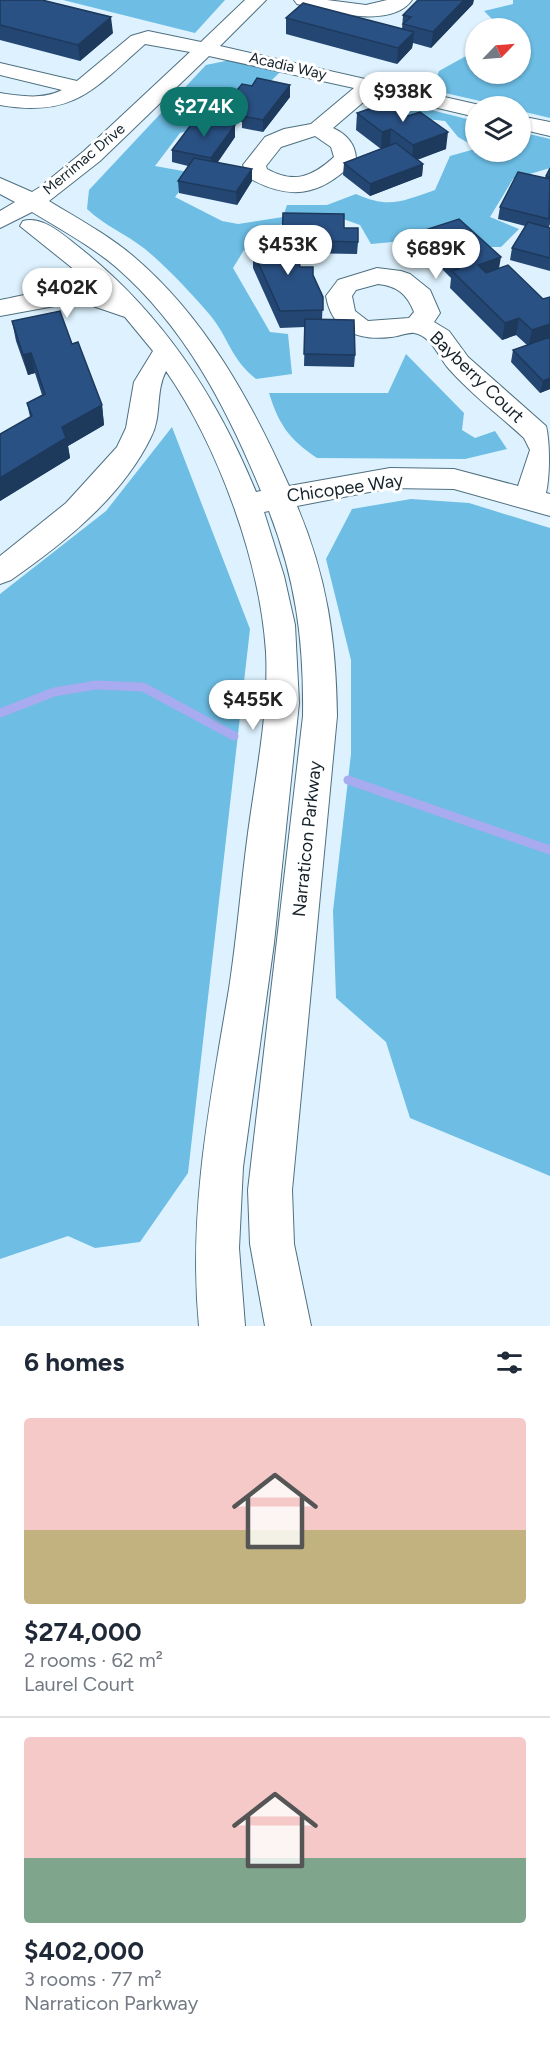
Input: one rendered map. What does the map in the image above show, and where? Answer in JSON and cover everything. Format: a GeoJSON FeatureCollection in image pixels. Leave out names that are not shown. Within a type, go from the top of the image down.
{"type":"FeatureCollection","features":[{"type":"Feature","properties":{"kind":"street","name":"Merrimac Drive"},"geometry":{"type":"LineString","coordinates":[[9,205],[92,156],[256,0]]}},
{"type":"Feature","properties":{"kind":"street"},"geometry":{"type":"LineString","coordinates":[[304,0],[369,12],[385,9],[402,0]]}},
{"type":"Feature","properties":{"kind":"street","name":"Acadia Way"},"geometry":{"type":"LineString","coordinates":[[0,99],[16,103],[64,98],[82,89],[143,38],[156,38],[465,108]]}},
{"type":"Feature","properties":{"kind":"street"},"geometry":{"type":"LineString","coordinates":[[0,69],[82,89]]}},
{"type":"Feature","properties":{"kind":"street"},"geometry":{"type":"LineString","coordinates":[[318,129],[369,86]]}},
{"type":"Feature","properties":{"kind":"street"},"geometry":{"type":"LineString","coordinates":[[531,125],[550,129]]}},
{"type":"Feature","properties":{"kind":"street"},"geometry":{"type":"LineString","coordinates":[[9,205],[116,289],[167,351],[202,405],[227,457],[245,504],[263,557],[279,627],[281,708],[254,956],[224,1142],[217,1235],[222,1326]]}},
{"type":"Feature","properties":{"kind":"street","name":"Narraticon Parkway"},"geometry":{"type":"LineString","coordinates":[[9,205],[123,261],[163,297],[227,385],[279,498],[305,573],[315,615],[320,659],[320,716],[270,1190],[272,1244],[288,1326]]}},
{"type":"Feature","properties":{"kind":"street"},"geometry":{"type":"LineString","coordinates":[[0,308],[60,297],[88,296],[135,311]]}},
{"type":"Feature","properties":{"kind":"street","name":"Bayberry Court"},"geometry":{"type":"LineString","coordinates":[[418,324],[440,338],[458,363],[536,433],[544,450],[540,502]]}},
{"type":"Feature","properties":{"kind":"street"},"geometry":{"type":"LineString","coordinates":[[0,572],[32,548],[90,496],[128,455],[141,427],[148,378],[167,351]]}},
{"type":"Feature","properties":{"kind":"street","name":"Chicopee Way"},"geometry":{"type":"LineString","coordinates":[[245,504],[390,478],[454,479],[540,502]]}},
{"type":"Feature","properties":{"kind":"shaded area"},"geometry":{"type":"Polygon","coordinates":[[[63,0],[225,0],[195,33],[63,0]]]}},
{"type":"Feature","properties":{"kind":"shaded area"},"geometry":{"type":"Polygon","coordinates":[[[513,0],[550,0],[550,118],[531,113],[531,96],[465,98],[432,90],[439,71],[465,57],[465,84],[531,84],[531,18],[491,18],[484,11],[513,4],[513,0]]]}},
{"type":"Feature","properties":{"kind":"shaded area"},"geometry":{"type":"Polygon","coordinates":[[[235,59],[282,70],[265,87],[237,92],[220,103],[216,108],[221,122],[180,133],[155,166],[194,173],[175,197],[222,221],[238,224],[283,217],[287,205],[327,205],[356,194],[368,199],[387,202],[414,197],[435,190],[450,156],[465,152],[465,162],[531,162],[531,134],[550,139],[550,168],[513,179],[490,217],[519,229],[501,247],[483,247],[468,235],[371,244],[360,225],[343,219],[281,224],[270,247],[244,250],[233,268],[270,332],[288,334],[292,374],[256,379],[235,356],[210,315],[171,272],[145,249],[87,209],[89,190],[206,65],[235,59]]]}},
{"type":"Feature","properties":{"kind":"shaded area"},"geometry":{"type":"Polygon","coordinates":[[[383,98],[465,118],[465,141],[458,137],[445,121],[416,118],[383,109],[383,98]]]}},
{"type":"Feature","properties":{"kind":"shaded area"},"geometry":{"type":"Polygon","coordinates":[[[406,354],[464,413],[462,430],[475,438],[495,431],[507,449],[465,459],[317,458],[292,438],[281,423],[269,393],[388,393],[406,354]]]}},
{"type":"Feature","properties":{"kind":"shaded area"},"geometry":{"type":"Polygon","coordinates":[[[172,427],[250,629],[188,1173],[140,1242],[95,1248],[68,1236],[0,1259],[0,594],[106,511],[172,427]]]}},
{"type":"Feature","properties":{"kind":"shaded area"},"geometry":{"type":"Polygon","coordinates":[[[411,499],[469,503],[550,528],[550,1176],[410,1118],[386,1042],[336,998],[333,911],[351,754],[351,660],[326,559],[352,509],[411,499]]]}},
{"type":"Feature","properties":{"kind":"building"},"geometry":{"type":"Polygon","coordinates":[[[0,0],[42,0],[111,17],[78,45],[0,25],[0,0]]]}},
{"type":"Feature","properties":{"kind":"building"},"geometry":{"type":"Polygon","coordinates":[[[418,0],[464,0],[433,32],[403,24],[411,17],[403,15],[418,0]]]}},
{"type":"Feature","properties":{"kind":"building"},"geometry":{"type":"Polygon","coordinates":[[[303,3],[414,32],[398,48],[286,18],[303,3]]]}},
{"type":"Feature","properties":{"kind":"building"},"geometry":{"type":"Polygon","coordinates":[[[257,78],[290,85],[263,120],[242,116],[246,111],[224,106],[242,84],[252,86],[257,78]]]}},
{"type":"Feature","properties":{"kind":"building"},"geometry":{"type":"Polygon","coordinates":[[[389,102],[408,116],[420,112],[448,132],[413,145],[391,129],[382,132],[357,113],[389,102]]]}},
{"type":"Feature","properties":{"kind":"building"},"geometry":{"type":"Polygon","coordinates":[[[196,118],[235,125],[211,158],[172,150],[196,118]]]}},
{"type":"Feature","properties":{"kind":"building"},"geometry":{"type":"Polygon","coordinates":[[[396,143],[423,164],[370,184],[344,163],[396,143]]]}},
{"type":"Feature","properties":{"kind":"building"},"geometry":{"type":"Polygon","coordinates":[[[194,158],[252,169],[236,192],[178,181],[194,158]]]}},
{"type":"Feature","properties":{"kind":"building"},"geometry":{"type":"Polygon","coordinates":[[[518,172],[550,179],[549,219],[500,207],[518,172]]]}},
{"type":"Feature","properties":{"kind":"building"},"geometry":{"type":"Polygon","coordinates":[[[283,213],[344,214],[344,228],[358,228],[358,242],[282,240],[283,213]]]}},
{"type":"Feature","properties":{"kind":"building"},"geometry":{"type":"Polygon","coordinates":[[[459,219],[501,257],[478,265],[486,273],[508,265],[543,299],[550,297],[550,324],[532,330],[519,318],[505,323],[452,271],[460,268],[422,231],[459,219]]]}},
{"type":"Feature","properties":{"kind":"building"},"geometry":{"type":"Polygon","coordinates":[[[528,222],[550,228],[550,258],[512,248],[528,222]]]}},
{"type":"Feature","properties":{"kind":"building"},"geometry":{"type":"Polygon","coordinates":[[[253,240],[296,241],[300,267],[313,267],[313,275],[323,297],[323,310],[280,311],[253,251],[253,240]]]}},
{"type":"Feature","properties":{"kind":"building"},"geometry":{"type":"Polygon","coordinates":[[[60,311],[72,344],[78,342],[102,405],[62,427],[66,438],[0,478],[0,434],[32,416],[27,403],[45,394],[31,353],[23,355],[12,321],[60,311]]]}},
{"type":"Feature","properties":{"kind":"building"},"geometry":{"type":"Polygon","coordinates":[[[305,319],[354,320],[355,355],[304,354],[305,319]]]}},
{"type":"Feature","properties":{"kind":"building"},"geometry":{"type":"Polygon","coordinates":[[[550,337],[550,378],[543,381],[513,350],[550,337]]]}},
{"type":"Feature","properties":{"kind":"waterway"},"geometry":{"type":"LineString","coordinates":[[0,713],[54,692],[96,685],[143,687],[234,736]]}},
{"type":"Feature","properties":{"kind":"waterway"},"geometry":{"type":"LineString","coordinates":[[348,780],[550,850]]}}]}
